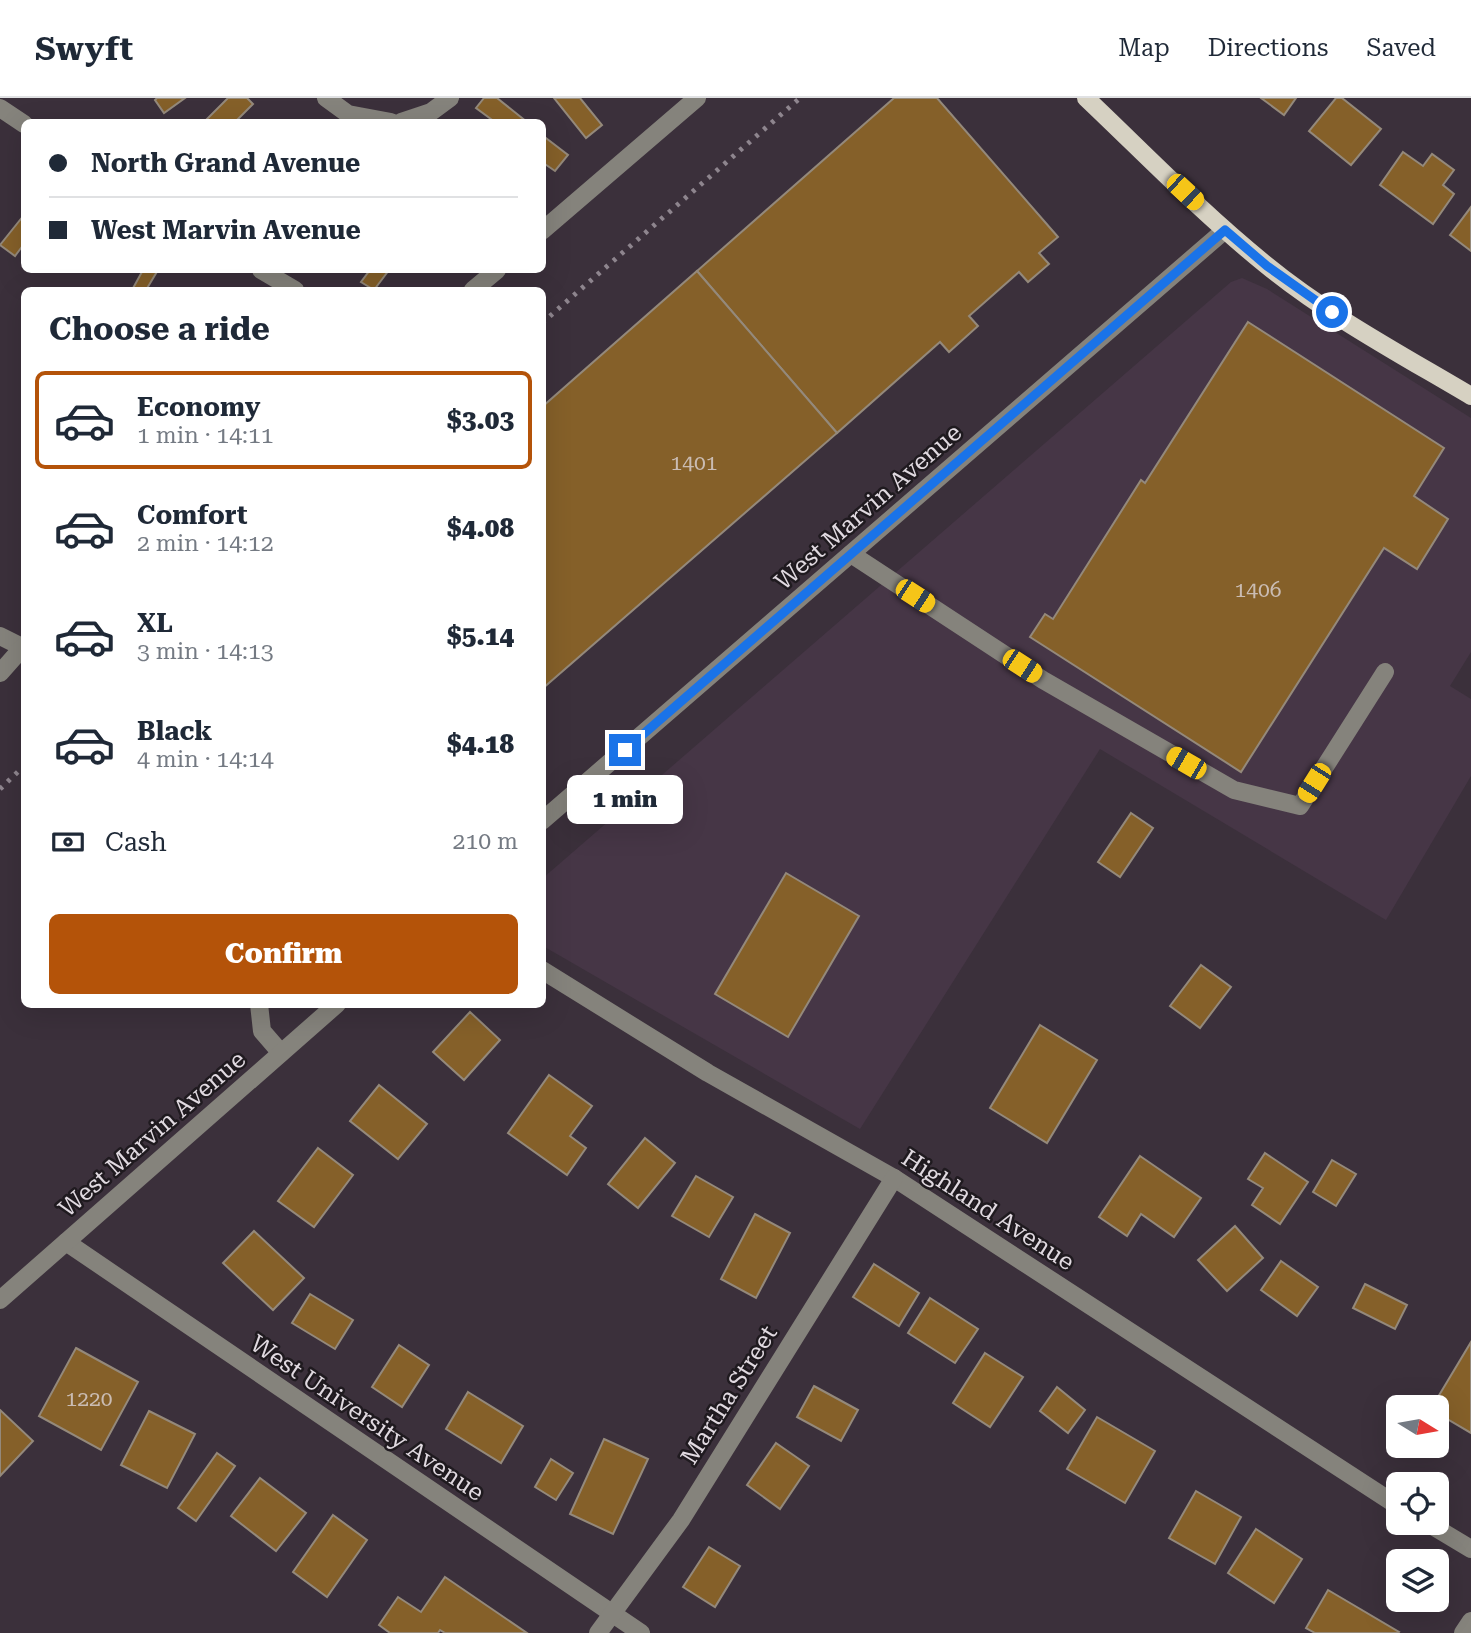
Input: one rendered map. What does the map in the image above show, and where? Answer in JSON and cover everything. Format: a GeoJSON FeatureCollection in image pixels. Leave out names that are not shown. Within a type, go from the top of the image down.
{"type":"FeatureCollection","features":[{"type":"Feature","properties":{"kind":"main road"},"geometry":{"type":"LineString","coordinates":[[1086,98],[1225,230],[1267,266],[1354,327],[1471,396]]}},
{"type":"Feature","properties":{"kind":"street"},"geometry":{"type":"LineString","coordinates":[[326,98],[348,114],[375,119]]}},
{"type":"Feature","properties":{"kind":"street"},"geometry":{"type":"LineString","coordinates":[[547,222],[697,98]]}},
{"type":"Feature","properties":{"kind":"street"},"geometry":{"type":"LineString","coordinates":[[0,108],[21,122]]}},
{"type":"Feature","properties":{"kind":"street"},"geometry":{"type":"LineString","coordinates":[[412,119],[443,110]]}},
{"type":"Feature","properties":{"kind":"street","name":"West Marvin Avenue"},"geometry":{"type":"LineString","coordinates":[[546,818],[1225,230]]}},
{"type":"Feature","properties":{"kind":"street"},"geometry":{"type":"LineString","coordinates":[[266,273],[290,287]]}},
{"type":"Feature","properties":{"kind":"street"},"geometry":{"type":"LineString","coordinates":[[476,287],[493,273]]}},
{"type":"Feature","properties":{"kind":"street"},"geometry":{"type":"LineString","coordinates":[[851,554],[1043,680],[1234,790],[1300,806],[1385,672]]}},
{"type":"Feature","properties":{"kind":"street"},"geometry":{"type":"LineString","coordinates":[[0,636],[21,646]]}},
{"type":"Feature","properties":{"kind":"street"},"geometry":{"type":"LineString","coordinates":[[0,673],[21,650]]}},
{"type":"Feature","properties":{"kind":"street","name":"Highland Avenue"},"geometry":{"type":"LineString","coordinates":[[546,973],[708,1073],[894,1178],[1386,1498]]}},
{"type":"Feature","properties":{"kind":"street"},"geometry":{"type":"LineString","coordinates":[[259,1008],[262,1031],[281,1054]]}},
{"type":"Feature","properties":{"kind":"street","name":"West Marvin Avenue"},"geometry":{"type":"LineString","coordinates":[[0,1300],[333,1008]]}},
{"type":"Feature","properties":{"kind":"street","name":"Martha Street"},"geometry":{"type":"LineString","coordinates":[[598,1633],[681,1520],[894,1178]]}},
{"type":"Feature","properties":{"kind":"street","name":"West University Avenue"},"geometry":{"type":"LineString","coordinates":[[66,1242],[641,1633]]}},
{"type":"Feature","properties":{"kind":"street"},"geometry":{"type":"LineString","coordinates":[[1448,1535],[1471,1549]]}},
{"type":"Feature","properties":{"kind":"street"},"geometry":{"type":"LineString","coordinates":[[1463,1633],[1471,1621]]}},
{"type":"Feature","properties":{"kind":"shaded area"},"geometry":{"type":"Polygon","coordinates":[[[1242,278],[1267,289],[1471,418],[1471,652],[1450,686],[1471,699],[1471,776],[1386,920],[1100,749],[860,1129],[546,948],[546,875],[1231,282],[1242,278]]]}},
{"type":"Feature","properties":{"kind":"building"},"geometry":{"type":"Polygon","coordinates":[[[185,98],[164,113],[155,100],[185,98]]]}},
{"type":"Feature","properties":{"kind":"building"},"geometry":{"type":"Polygon","coordinates":[[[228,98],[247,98],[253,104],[238,119],[207,119],[228,98]]]}},
{"type":"Feature","properties":{"kind":"building"},"geometry":{"type":"Polygon","coordinates":[[[484,98],[497,98],[523,119],[491,119],[476,108],[484,98]]]}},
{"type":"Feature","properties":{"kind":"building"},"geometry":{"type":"Polygon","coordinates":[[[554,98],[580,98],[602,125],[586,138],[554,98]]]}},
{"type":"Feature","properties":{"kind":"building"},"geometry":{"type":"Polygon","coordinates":[[[894,98],[937,98],[1058,237],[1039,253],[1049,264],[1028,282],[1019,272],[969,316],[978,326],[949,352],[940,342],[837,433],[697,271],[894,98]]]}},
{"type":"Feature","properties":{"kind":"building"},"geometry":{"type":"Polygon","coordinates":[[[1261,98],[1296,98],[1284,115],[1261,98]]]}},
{"type":"Feature","properties":{"kind":"building"},"geometry":{"type":"Polygon","coordinates":[[[1336,98],[1342,98],[1381,129],[1351,165],[1309,131],[1336,98]]]}},
{"type":"Feature","properties":{"kind":"building"},"geometry":{"type":"Polygon","coordinates":[[[546,138],[568,155],[555,171],[546,165],[546,138]]]}},
{"type":"Feature","properties":{"kind":"building"},"geometry":{"type":"Polygon","coordinates":[[[1403,152],[1423,166],[1432,154],[1454,170],[1443,185],[1454,194],[1433,224],[1380,185],[1403,152]]]}},
{"type":"Feature","properties":{"kind":"building"},"geometry":{"type":"Polygon","coordinates":[[[1471,207],[1471,251],[1450,235],[1471,207]]]}},
{"type":"Feature","properties":{"kind":"building"},"geometry":{"type":"Polygon","coordinates":[[[21,219],[21,248],[15,256],[0,245],[21,219]]]}},
{"type":"Feature","properties":{"kind":"building"},"geometry":{"type":"Polygon","coordinates":[[[697,271],[837,433],[546,686],[546,403],[697,271]]]}},
{"type":"Feature","properties":{"kind":"building"},"geometry":{"type":"Polygon","coordinates":[[[141,273],[156,273],[148,287],[134,287],[141,273]]]}},
{"type":"Feature","properties":{"kind":"building"},"geometry":{"type":"Polygon","coordinates":[[[368,273],[387,273],[376,287],[369,287],[361,282],[368,273]]]}},
{"type":"Feature","properties":{"kind":"building"},"geometry":{"type":"Polygon","coordinates":[[[1248,322],[1444,448],[1414,496],[1448,519],[1417,569],[1384,548],[1241,772],[1030,637],[1045,614],[1053,619],[1141,480],[1145,483],[1248,322]]]}},
{"type":"Feature","properties":{"kind":"building"},"geometry":{"type":"Polygon","coordinates":[[[1131,813],[1153,828],[1120,877],[1098,862],[1131,813]]]}},
{"type":"Feature","properties":{"kind":"building"},"geometry":{"type":"Polygon","coordinates":[[[786,873],[859,916],[788,1037],[715,994],[786,873]]]}},
{"type":"Feature","properties":{"kind":"building"},"geometry":{"type":"Polygon","coordinates":[[[1201,965],[1231,987],[1200,1028],[1170,1006],[1201,965]]]}},
{"type":"Feature","properties":{"kind":"building"},"geometry":{"type":"Polygon","coordinates":[[[470,1012],[500,1040],[464,1080],[433,1052],[470,1012]]]}},
{"type":"Feature","properties":{"kind":"building"},"geometry":{"type":"Polygon","coordinates":[[[1040,1025],[1097,1060],[1047,1143],[990,1108],[1040,1025]]]}},
{"type":"Feature","properties":{"kind":"building"},"geometry":{"type":"Polygon","coordinates":[[[549,1075],[592,1106],[570,1136],[586,1148],[567,1175],[508,1133],[549,1075]]]}},
{"type":"Feature","properties":{"kind":"building"},"geometry":{"type":"Polygon","coordinates":[[[379,1085],[427,1124],[398,1159],[350,1121],[379,1085]]]}},
{"type":"Feature","properties":{"kind":"building"},"geometry":{"type":"Polygon","coordinates":[[[645,1138],[675,1163],[638,1208],[608,1184],[645,1138]]]}},
{"type":"Feature","properties":{"kind":"building"},"geometry":{"type":"Polygon","coordinates":[[[318,1148],[353,1175],[314,1227],[278,1201],[318,1148]]]}},
{"type":"Feature","properties":{"kind":"building"},"geometry":{"type":"Polygon","coordinates":[[[1265,1153],[1308,1182],[1280,1224],[1252,1205],[1263,1188],[1248,1179],[1265,1153]]]}},
{"type":"Feature","properties":{"kind":"building"},"geometry":{"type":"Polygon","coordinates":[[[1140,1156],[1201,1198],[1174,1237],[1141,1214],[1127,1236],[1099,1217],[1140,1156]]]}},
{"type":"Feature","properties":{"kind":"building"},"geometry":{"type":"Polygon","coordinates":[[[1332,1160],[1356,1174],[1336,1206],[1313,1192],[1332,1160]]]}},
{"type":"Feature","properties":{"kind":"building"},"geometry":{"type":"Polygon","coordinates":[[[696,1176],[733,1197],[709,1237],[672,1216],[696,1176]]]}},
{"type":"Feature","properties":{"kind":"building"},"geometry":{"type":"Polygon","coordinates":[[[755,1214],[790,1233],[756,1298],[721,1279],[755,1214]]]}},
{"type":"Feature","properties":{"kind":"building"},"geometry":{"type":"Polygon","coordinates":[[[1235,1226],[1263,1258],[1227,1291],[1198,1260],[1235,1226]]]}},
{"type":"Feature","properties":{"kind":"building"},"geometry":{"type":"Polygon","coordinates":[[[254,1231],[304,1278],[273,1310],[223,1263],[254,1231]]]}},
{"type":"Feature","properties":{"kind":"building"},"geometry":{"type":"Polygon","coordinates":[[[1281,1261],[1318,1287],[1297,1316],[1261,1290],[1281,1261]]]}},
{"type":"Feature","properties":{"kind":"building"},"geometry":{"type":"Polygon","coordinates":[[[874,1264],[919,1293],[899,1326],[853,1297],[874,1264]]]}},
{"type":"Feature","properties":{"kind":"building"},"geometry":{"type":"Polygon","coordinates":[[[1365,1284],[1407,1305],[1395,1329],[1353,1308],[1365,1284]]]}},
{"type":"Feature","properties":{"kind":"building"},"geometry":{"type":"Polygon","coordinates":[[[310,1294],[353,1320],[335,1349],[292,1323],[310,1294]]]}},
{"type":"Feature","properties":{"kind":"building"},"geometry":{"type":"Polygon","coordinates":[[[930,1298],[978,1329],[955,1363],[908,1333],[930,1298]]]}},
{"type":"Feature","properties":{"kind":"building"},"geometry":{"type":"Polygon","coordinates":[[[1471,1342],[1471,1433],[1449,1420],[1449,1395],[1439,1395],[1471,1342]]]}},
{"type":"Feature","properties":{"kind":"building"},"geometry":{"type":"Polygon","coordinates":[[[399,1345],[429,1365],[402,1407],[372,1387],[399,1345]]]}},
{"type":"Feature","properties":{"kind":"building"},"geometry":{"type":"Polygon","coordinates":[[[76,1348],[138,1382],[101,1450],[39,1416],[76,1348]]]}},
{"type":"Feature","properties":{"kind":"building"},"geometry":{"type":"Polygon","coordinates":[[[985,1353],[1023,1377],[990,1427],[953,1403],[985,1353]]]}},
{"type":"Feature","properties":{"kind":"building"},"geometry":{"type":"Polygon","coordinates":[[[814,1386],[858,1410],[841,1441],[797,1417],[814,1386]]]}},
{"type":"Feature","properties":{"kind":"building"},"geometry":{"type":"Polygon","coordinates":[[[1057,1387],[1085,1410],[1068,1433],[1040,1411],[1057,1387]]]}},
{"type":"Feature","properties":{"kind":"building"},"geometry":{"type":"Polygon","coordinates":[[[468,1392],[523,1426],[501,1463],[446,1429],[468,1392]]]}},
{"type":"Feature","properties":{"kind":"building"},"geometry":{"type":"Polygon","coordinates":[[[0,1410],[33,1441],[0,1476],[0,1410]]]}},
{"type":"Feature","properties":{"kind":"building"},"geometry":{"type":"Polygon","coordinates":[[[149,1411],[195,1434],[167,1488],[121,1465],[149,1411]]]}},
{"type":"Feature","properties":{"kind":"building"},"geometry":{"type":"Polygon","coordinates":[[[1097,1417],[1155,1451],[1125,1503],[1067,1469],[1097,1417]]]}},
{"type":"Feature","properties":{"kind":"building"},"geometry":{"type":"Polygon","coordinates":[[[604,1439],[648,1459],[613,1534],[570,1514],[604,1439]]]}},
{"type":"Feature","properties":{"kind":"building"},"geometry":{"type":"Polygon","coordinates":[[[776,1443],[809,1466],[780,1509],[747,1485],[776,1443]]]}},
{"type":"Feature","properties":{"kind":"building"},"geometry":{"type":"Polygon","coordinates":[[[217,1453],[235,1466],[196,1521],[178,1508],[217,1453]]]}},
{"type":"Feature","properties":{"kind":"building"},"geometry":{"type":"Polygon","coordinates":[[[551,1459],[573,1473],[556,1500],[535,1487],[551,1459]]]}},
{"type":"Feature","properties":{"kind":"building"},"geometry":{"type":"Polygon","coordinates":[[[260,1478],[306,1513],[276,1551],[231,1516],[260,1478]]]}},
{"type":"Feature","properties":{"kind":"building"},"geometry":{"type":"Polygon","coordinates":[[[1196,1491],[1241,1517],[1215,1564],[1169,1538],[1196,1491]]]}},
{"type":"Feature","properties":{"kind":"building"},"geometry":{"type":"Polygon","coordinates":[[[333,1515],[367,1540],[327,1597],[293,1572],[333,1515]]]}},
{"type":"Feature","properties":{"kind":"building"},"geometry":{"type":"Polygon","coordinates":[[[1256,1529],[1302,1559],[1274,1603],[1228,1573],[1256,1529]]]}},
{"type":"Feature","properties":{"kind":"building"},"geometry":{"type":"Polygon","coordinates":[[[709,1547],[740,1566],[715,1607],[683,1587],[709,1547]]]}},
{"type":"Feature","properties":{"kind":"building"},"geometry":{"type":"Polygon","coordinates":[[[445,1577],[527,1633],[445,1633],[440,1630],[438,1633],[390,1633],[379,1625],[398,1597],[421,1612],[445,1577]]]}},
{"type":"Feature","properties":{"kind":"building"},"geometry":{"type":"Polygon","coordinates":[[[1328,1590],[1399,1632],[1315,1633],[1306,1628],[1328,1590]]]}},
{"type":"Feature","properties":{"kind":"railway"},"geometry":{"type":"LineString","coordinates":[[546,320],[800,98]]}},
{"type":"Feature","properties":{"kind":"railway"},"geometry":{"type":"LineString","coordinates":[[0,789],[21,769]]}},
{"type":"Feature","properties":{"kind":"route"},"geometry":{"type":"LineString","coordinates":[[625,750],[1225,230],[1267,266],[1332,312]]}}]}
